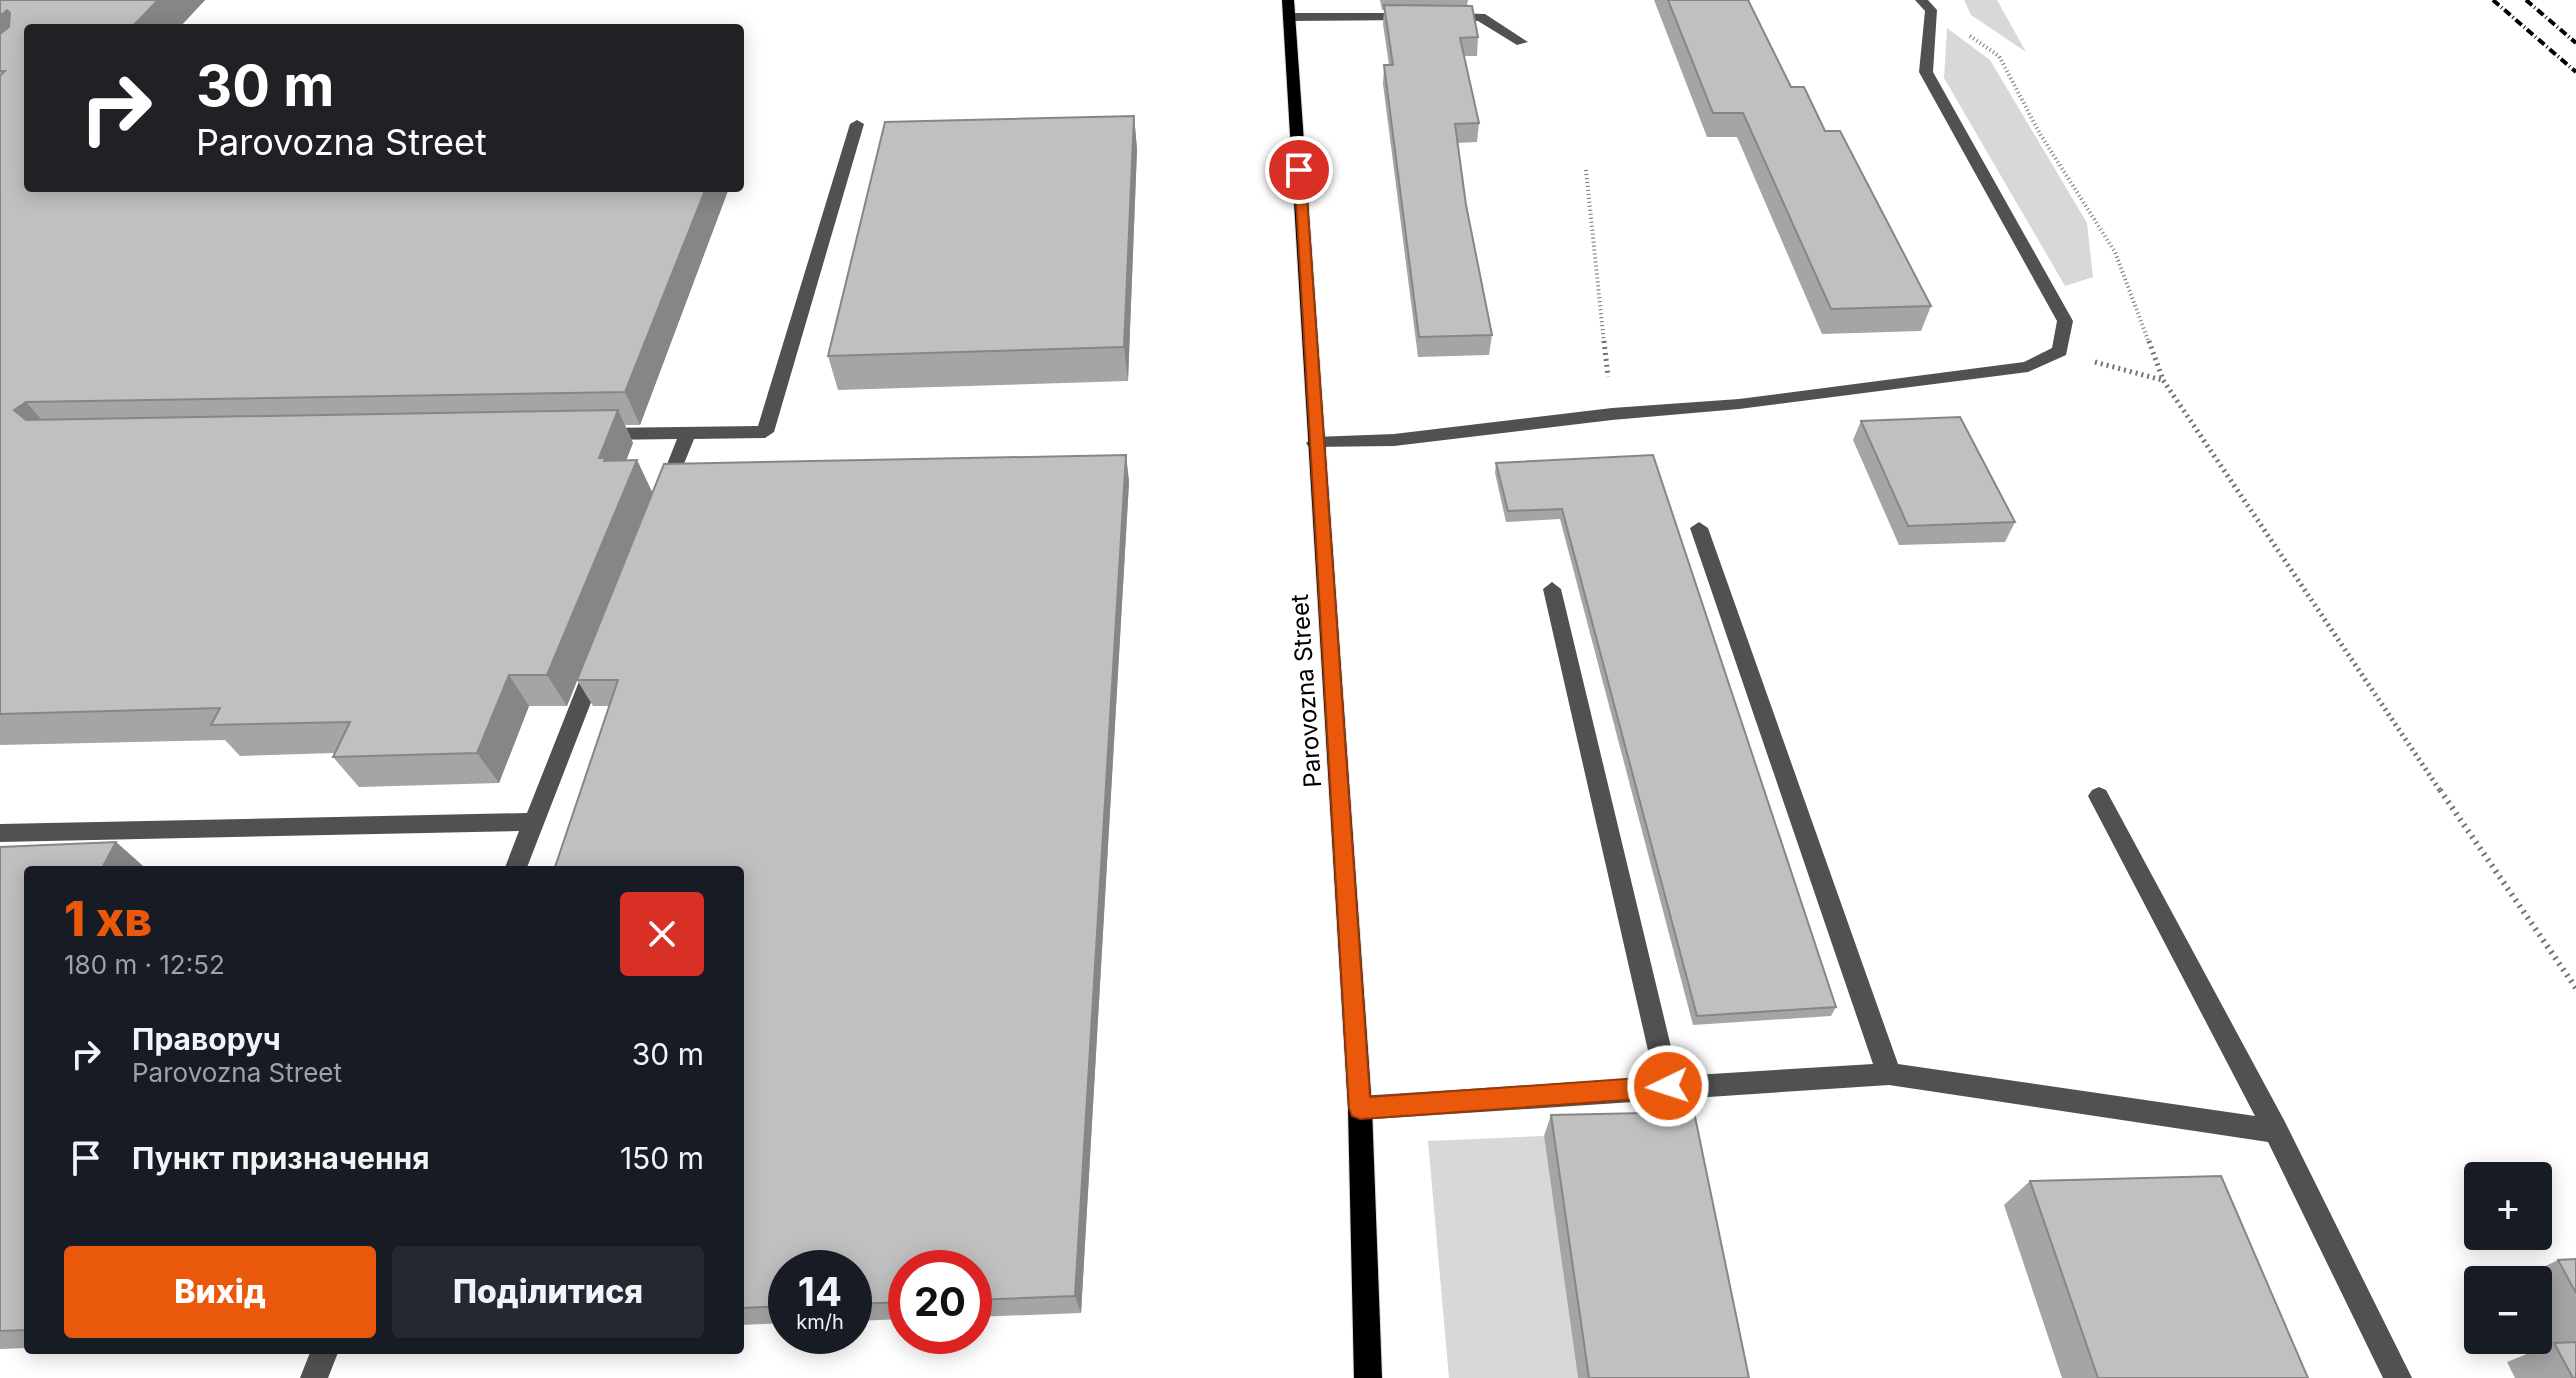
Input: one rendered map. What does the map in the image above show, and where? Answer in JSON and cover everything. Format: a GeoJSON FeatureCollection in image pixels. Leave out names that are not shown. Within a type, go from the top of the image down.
{"type":"FeatureCollection","features":[{"type":"Feature","properties":{"kind":"main road","name":"Parovozna Street"},"geometry":{"type":"LineString","coordinates":[[1289,9],[1360,1108],[1368,1378]]}},
{"type":"Feature","properties":{"kind":"street"},"geometry":{"type":"LineString","coordinates":[[1315,443],[1394,440],[1612,414],[1739,404],[2028,367],[2060,351],[2065,321],[1926,72],[1926,5]]}},
{"type":"Feature","properties":{"kind":"street"},"geometry":{"type":"LineString","coordinates":[[1289,9],[1423,17]]}},
{"type":"Feature","properties":{"kind":"street"},"geometry":{"type":"LineString","coordinates":[[1437,17],[1481,17],[1522,42]]}},
{"type":"Feature","properties":{"kind":"street"},"geometry":{"type":"LineString","coordinates":[[577,434],[765,432],[857,124]]}},
{"type":"Feature","properties":{"kind":"street"},"geometry":{"type":"LineString","coordinates":[[660,505],[688,432]]}},
{"type":"Feature","properties":{"kind":"street"},"geometry":{"type":"LineString","coordinates":[[1699,528],[1889,1074]]}},
{"type":"Feature","properties":{"kind":"street"},"geometry":{"type":"LineString","coordinates":[[1552,589],[1668,1086]]}},
{"type":"Feature","properties":{"kind":"street"},"geometry":{"type":"LineString","coordinates":[[517,866],[602,649]]}},
{"type":"Feature","properties":{"kind":"street"},"geometry":{"type":"LineString","coordinates":[[2099,796],[2276,1131],[2398,1378]]}},
{"type":"Feature","properties":{"kind":"street"},"geometry":{"type":"LineString","coordinates":[[0,833],[534,822]]}},
{"type":"Feature","properties":{"kind":"street"},"geometry":{"type":"LineString","coordinates":[[1360,1108],[1889,1074],[2276,1131]]}},
{"type":"Feature","properties":{"kind":"street"},"geometry":{"type":"LineString","coordinates":[[314,1378],[323,1354]]}},
{"type":"Feature","properties":{"kind":"path"},"geometry":{"type":"LineString","coordinates":[[1926,5],[1999,56],[2040,134],[2115,252],[2163,380],[2295,579],[2576,988]]}},
{"type":"Feature","properties":{"kind":"path"},"geometry":{"type":"LineString","coordinates":[[1586,170],[1612,414]]}},
{"type":"Feature","properties":{"kind":"path"},"geometry":{"type":"LineString","coordinates":[[2043,359],[2092,361],[2163,380]]}},
{"type":"Feature","properties":{"kind":"shaded area"},"geometry":{"type":"Polygon","coordinates":[[[1964,0],[1997,0],[2026,52],[1971,15],[1964,0]]]}},
{"type":"Feature","properties":{"kind":"shaded area"},"geometry":{"type":"Polygon","coordinates":[[[1947,28],[1990,60],[2087,223],[2093,277],[2065,286],[1944,78],[1947,28]]]}},
{"type":"Feature","properties":{"kind":"shaded area"},"geometry":{"type":"Polygon","coordinates":[[[1544,1136],[1578,1378],[1449,1378],[1428,1141],[1544,1136]]]}},
{"type":"Feature","properties":{"kind":"building"},"geometry":{"type":"Polygon","coordinates":[[[0,0],[158,0],[135,24],[24,24],[24,192],[704,192],[625,392],[26,402],[14,410],[26,420],[618,410],[599,458],[605,458],[604,461],[637,460],[547,675],[509,675],[477,753],[333,757],[350,722],[211,725],[220,708],[0,714],[0,76],[5,71],[0,71],[0,34],[9,27],[10,13],[7,10],[0,16],[0,0]]]}},
{"type":"Feature","properties":{"kind":"building"},"geometry":{"type":"Polygon","coordinates":[[[1668,0],[1748,0],[1791,87],[1804,87],[1825,131],[1840,131],[1931,306],[1831,309],[1743,113],[1713,113],[1668,0]]]}},
{"type":"Feature","properties":{"kind":"building"},"geometry":{"type":"Polygon","coordinates":[[[1384,5],[1472,6],[1478,37],[1460,38],[1479,123],[1455,124],[1466,205],[1492,335],[1419,337],[1384,65],[1393,65],[1384,5]]]}},
{"type":"Feature","properties":{"kind":"building"},"geometry":{"type":"Polygon","coordinates":[[[1134,116],[1124,347],[828,356],[885,122],[1134,116]]]}},
{"type":"Feature","properties":{"kind":"building"},"geometry":{"type":"Polygon","coordinates":[[[1960,417],[2015,522],[1908,526],[1861,421],[1960,417]]]}},
{"type":"Feature","properties":{"kind":"building"},"geometry":{"type":"Polygon","coordinates":[[[1126,455],[1075,1296],[992,1299],[992,1250],[888,1250],[888,1303],[872,1303],[872,1250],[768,1250],[768,1307],[744,1308],[744,866],[555,866],[618,680],[577,680],[664,464],[1126,455]]]}},
{"type":"Feature","properties":{"kind":"building"},"geometry":{"type":"Polygon","coordinates":[[[1653,455],[1836,1007],[1697,1016],[1562,509],[1508,511],[1496,463],[1653,455]]]}},
{"type":"Feature","properties":{"kind":"building"},"geometry":{"type":"Polygon","coordinates":[[[116,842],[103,866],[24,866],[24,1330],[0,1331],[0,847],[116,842]]]}},
{"type":"Feature","properties":{"kind":"building"},"geometry":{"type":"Polygon","coordinates":[[[1694,1112],[1749,1378],[1589,1378],[1551,1115],[1694,1112]]]}},
{"type":"Feature","properties":{"kind":"building"},"geometry":{"type":"Polygon","coordinates":[[[2221,1176],[2308,1378],[2098,1378],[2030,1181],[2221,1176]]]}},
{"type":"Feature","properties":{"kind":"building"},"geometry":{"type":"Polygon","coordinates":[[[2576,1259],[2576,1293],[2558,1260],[2576,1259]]]}},
{"type":"Feature","properties":{"kind":"building"},"geometry":{"type":"Polygon","coordinates":[[[2576,1342],[2576,1378],[2573,1378],[2554,1343],[2576,1342]]]}},
{"type":"Feature","properties":{"kind":"railway"},"geometry":{"type":"LineString","coordinates":[[2493,0],[2576,72]]}},
{"type":"Feature","properties":{"kind":"railway"},"geometry":{"type":"LineString","coordinates":[[2526,0],[2576,43]]}},
{"type":"Feature","properties":{"kind":"route"},"geometry":{"type":"LineString","coordinates":[[1299,170],[1360,1108],[1668,1086]]}}]}
